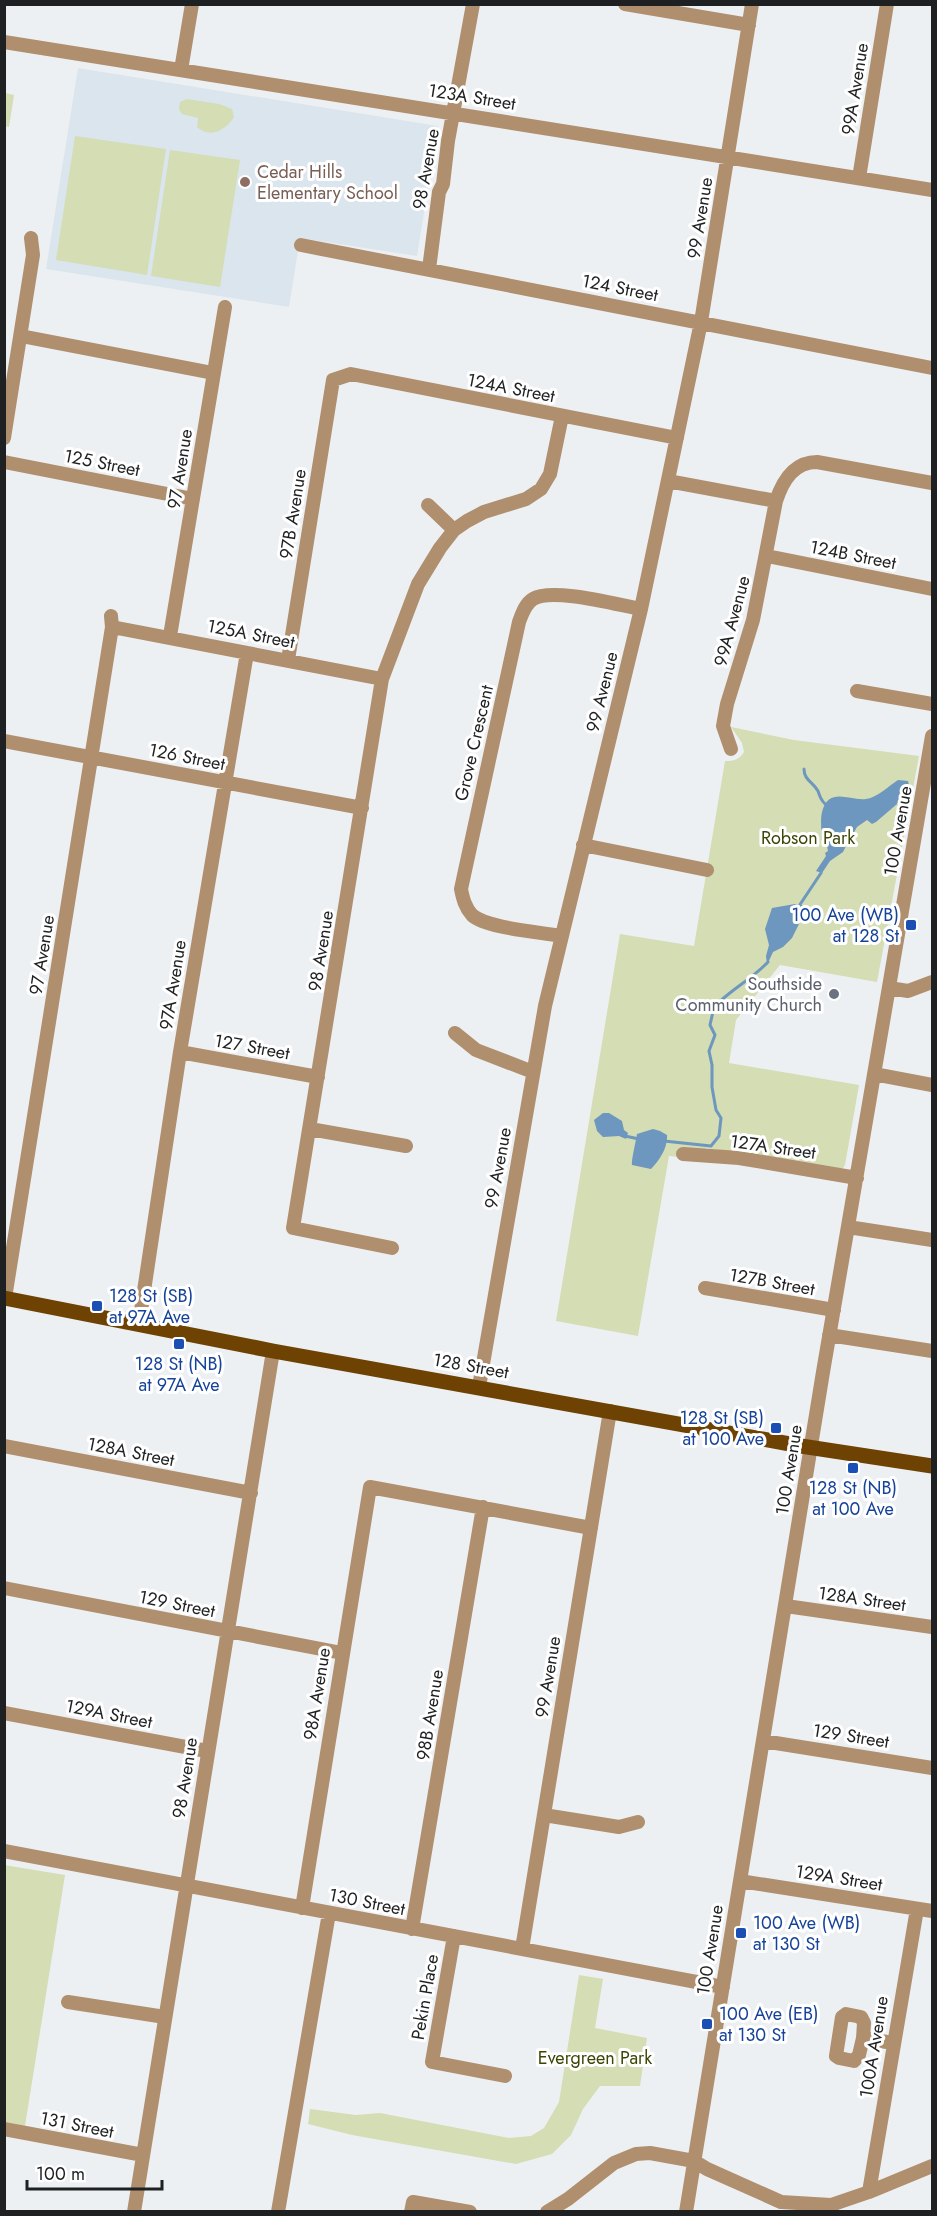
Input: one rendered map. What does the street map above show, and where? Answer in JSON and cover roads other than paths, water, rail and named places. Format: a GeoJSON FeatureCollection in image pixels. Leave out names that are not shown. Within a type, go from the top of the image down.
{"type":"FeatureCollection","features":[{"type":"Feature","properties":{"kind":"main road","name":"128 Street"},"geometry":{"type":"LineString","coordinates":[[5,1298],[273,1351],[810,1447],[933,1466]]}},
{"type":"Feature","properties":{"kind":"street"},"geometry":{"type":"LineString","coordinates":[[181,70],[192,4]]}},
{"type":"Feature","properties":{"kind":"street","name":"98 Avenue"},"geometry":{"type":"LineString","coordinates":[[429,269],[448,141],[473,4]]}},
{"type":"Feature","properties":{"kind":"street"},"geometry":{"type":"LineString","coordinates":[[625,4],[749,25]]}},
{"type":"Feature","properties":{"kind":"street","name":"99 Avenue"},"geometry":{"type":"LineString","coordinates":[[478,1387],[544,1006],[641,609],[701,322],[752,4]]}},
{"type":"Feature","properties":{"kind":"street","name":"99A Avenue"},"geometry":{"type":"LineString","coordinates":[[859,178],[887,4]]}},
{"type":"Feature","properties":{"kind":"street","name":"123A Street"},"geometry":{"type":"LineString","coordinates":[[4,42],[933,190]]}},
{"type":"Feature","properties":{"kind":"street"},"geometry":{"type":"LineString","coordinates":[[4,438],[33,255],[31,238]]}},
{"type":"Feature","properties":{"kind":"street","name":"124 Street"},"geometry":{"type":"LineString","coordinates":[[301,245],[933,368]]}},
{"type":"Feature","properties":{"kind":"street","name":"97 Avenue"},"geometry":{"type":"LineString","coordinates":[[170,636],[225,307]]}},
{"type":"Feature","properties":{"kind":"street"},"geometry":{"type":"LineString","coordinates":[[21,336],[213,374]]}},
{"type":"Feature","properties":{"kind":"street","name":"124A Street"},"geometry":{"type":"LineString","coordinates":[[339,378],[351,374],[676,438]]}},
{"type":"Feature","properties":{"kind":"street","name":"97B Avenue"},"geometry":{"type":"LineString","coordinates":[[288,660],[333,380],[339,378]]}},
{"type":"Feature","properties":{"kind":"street"},"geometry":{"type":"LineString","coordinates":[[428,505],[454,530],[484,512],[526,499],[541,489],[550,474],[562,416]]}},
{"type":"Feature","properties":{"kind":"street","name":"125 Street"},"geometry":{"type":"LineString","coordinates":[[4,462],[193,499]]}},
{"type":"Feature","properties":{"kind":"street"},"geometry":{"type":"LineString","coordinates":[[668,481],[776,501],[789,474],[801,465],[812,462],[933,483]]}},
{"type":"Feature","properties":{"kind":"street","name":"99A Avenue"},"geometry":{"type":"LineString","coordinates":[[731,749],[723,726],[727,704],[753,620],[776,501]]}},
{"type":"Feature","properties":{"kind":"street","name":"98 Avenue"},"geometry":{"type":"LineString","coordinates":[[392,1248],[293,1228],[363,808],[382,679],[418,584],[428,565],[454,530]]}},
{"type":"Feature","properties":{"kind":"street","name":"124B Street"},"geometry":{"type":"LineString","coordinates":[[767,556],[933,589]]}},
{"type":"Feature","properties":{"kind":"street","name":"Grove Crescent"},"geometry":{"type":"LineString","coordinates":[[561,936],[481,921],[467,909],[461,889],[519,622],[530,600],[543,595],[564,595],[641,609]]}},
{"type":"Feature","properties":{"kind":"street","name":"97 Avenue"},"geometry":{"type":"LineString","coordinates":[[5,1298],[112,622]]}},
{"type":"Feature","properties":{"kind":"street","name":"125A Street"},"geometry":{"type":"LineString","coordinates":[[112,622],[247,653],[382,679]]}},
{"type":"Feature","properties":{"kind":"street","name":"97A Avenue"},"geometry":{"type":"LineString","coordinates":[[139,1324],[180,1052],[247,653]]}},
{"type":"Feature","properties":{"kind":"street"},"geometry":{"type":"LineString","coordinates":[[857,691],[933,704]]}},
{"type":"Feature","properties":{"kind":"street","name":"100 Avenue"},"geometry":{"type":"LineString","coordinates":[[686,2211],[810,1447],[933,736]]}},
{"type":"Feature","properties":{"kind":"street","name":"126 Street"},"geometry":{"type":"LineString","coordinates":[[4,741],[363,808]]}},
{"type":"Feature","properties":{"kind":"street"},"geometry":{"type":"LineString","coordinates":[[918,823],[933,826]]}},
{"type":"Feature","properties":{"kind":"street"},"geometry":{"type":"LineString","coordinates":[[583,845],[707,870]]}},
{"type":"Feature","properties":{"kind":"street"},"geometry":{"type":"LineString","coordinates":[[889,988],[908,991],[933,982]]}},
{"type":"Feature","properties":{"kind":"street"},"geometry":{"type":"LineString","coordinates":[[455,1034],[476,1050],[533,1072]]}},
{"type":"Feature","properties":{"kind":"street","name":"127 Street"},"geometry":{"type":"LineString","coordinates":[[180,1052],[318,1077]]}},
{"type":"Feature","properties":{"kind":"street"},"geometry":{"type":"LineString","coordinates":[[874,1074],[933,1085]]}},
{"type":"Feature","properties":{"kind":"street"},"geometry":{"type":"LineString","coordinates":[[310,1129],[406,1146]]}},
{"type":"Feature","properties":{"kind":"street","name":"127A Street"},"geometry":{"type":"LineString","coordinates":[[683,1154],[739,1158],[857,1178]]}},
{"type":"Feature","properties":{"kind":"street"},"geometry":{"type":"LineString","coordinates":[[848,1227],[933,1240]]}},
{"type":"Feature","properties":{"kind":"street","name":"127B Street"},"geometry":{"type":"LineString","coordinates":[[705,1288],[834,1310]]}},
{"type":"Feature","properties":{"kind":"street"},"geometry":{"type":"LineString","coordinates":[[829,1335],[933,1351]]}},
{"type":"Feature","properties":{"kind":"street","name":"98 Avenue"},"geometry":{"type":"LineString","coordinates":[[134,2211],[273,1351]]}},
{"type":"Feature","properties":{"kind":"street","name":"99 Avenue"},"geometry":{"type":"LineString","coordinates":[[522,1949],[610,1411]]}},
{"type":"Feature","properties":{"kind":"street","name":"128A Street"},"geometry":{"type":"LineString","coordinates":[[4,1446],[251,1493]]}},
{"type":"Feature","properties":{"kind":"street","name":"98A Avenue"},"geometry":{"type":"LineString","coordinates":[[302,1908],[370,1487],[483,1508]]}},
{"type":"Feature","properties":{"kind":"street"},"geometry":{"type":"LineString","coordinates":[[483,1508],[591,1528]]}},
{"type":"Feature","properties":{"kind":"street","name":"98B Avenue"},"geometry":{"type":"LineString","coordinates":[[412,1929],[483,1508]]}},
{"type":"Feature","properties":{"kind":"street","name":"129 Street"},"geometry":{"type":"LineString","coordinates":[[4,1588],[342,1653]]}},
{"type":"Feature","properties":{"kind":"street","name":"128A Street"},"geometry":{"type":"LineString","coordinates":[[786,1606],[933,1628]]}},
{"type":"Feature","properties":{"kind":"street","name":"129A Street"},"geometry":{"type":"LineString","coordinates":[[4,1713],[207,1751]]}},
{"type":"Feature","properties":{"kind":"street","name":"129 Street"},"geometry":{"type":"LineString","coordinates":[[763,1741],[933,1768]]}},
{"type":"Feature","properties":{"kind":"street"},"geometry":{"type":"LineString","coordinates":[[544,1815],[620,1827],[638,1822]]}},
{"type":"Feature","properties":{"kind":"street","name":"130 Street"},"geometry":{"type":"LineString","coordinates":[[4,1851],[723,1988]]}},
{"type":"Feature","properties":{"kind":"street","name":"129A Street"},"geometry":{"type":"LineString","coordinates":[[740,1881],[933,1911]]}},
{"type":"Feature","properties":{"kind":"street","name":"100A Avenue"},"geometry":{"type":"LineString","coordinates":[[869,2192],[916,1909]]}},
{"type":"Feature","properties":{"kind":"street"},"geometry":{"type":"LineString","coordinates":[[278,2211],[328,1913]]}},
{"type":"Feature","properties":{"kind":"street","name":"Pekin Place"},"geometry":{"type":"LineString","coordinates":[[454,1936],[432,2062],[506,2076]]}},
{"type":"Feature","properties":{"kind":"street"},"geometry":{"type":"LineString","coordinates":[[68,2002],[165,2018]]}},
{"type":"Feature","properties":{"kind":"street"},"geometry":{"type":"LineString","coordinates":[[863,2038],[893,2043]]}},
{"type":"Feature","properties":{"kind":"street","name":"131 Street"},"geometry":{"type":"LineString","coordinates":[[4,2129],[143,2155]]}},
{"type":"Feature","properties":{"kind":"street"},"geometry":{"type":"LineString","coordinates":[[547,2211],[568,2199],[614,2163],[636,2154],[651,2153],[694,2161],[780,2202],[831,2208],[933,2166]]}},
{"type":"Feature","properties":{"kind":"street"},"geometry":{"type":"LineString","coordinates":[[412,2207],[470,2211]]}},
{"type":"Feature","properties":{"kind":"water"},"geometry":{"type":"Polygon","coordinates":[[[898,780],[908,781],[909,785],[897,804],[876,822],[872,824],[867,820],[857,827],[853,834],[856,844],[848,842],[843,852],[830,861],[822,873],[816,871],[828,851],[826,841],[821,840],[821,819],[825,804],[829,799],[840,796],[870,798],[898,780]]]}},
{"type":"Feature","properties":{"kind":"water"},"geometry":{"type":"Polygon","coordinates":[[[795,904],[808,906],[792,938],[783,947],[773,952],[767,965],[766,956],[769,945],[765,929],[772,908],[795,904]]]}},
{"type":"Feature","properties":{"kind":"water"},"geometry":{"type":"Polygon","coordinates":[[[603,1113],[609,1113],[622,1121],[624,1130],[628,1133],[626,1139],[619,1136],[603,1137],[597,1131],[594,1120],[603,1113]]]}},
{"type":"Feature","properties":{"kind":"water"},"geometry":{"type":"Polygon","coordinates":[[[653,1129],[667,1135],[665,1149],[651,1169],[632,1165],[637,1134],[653,1129]]]}},
{"type":"Feature","properties":{"kind":"waterway"},"geometry":{"type":"LineString","coordinates":[[804,769],[805,776],[816,788],[826,805]]}},
{"type":"Feature","properties":{"kind":"waterway"},"geometry":{"type":"LineString","coordinates":[[799,906],[821,873]]}},
{"type":"Feature","properties":{"kind":"waterway"},"geometry":{"type":"LineString","coordinates":[[714,1007],[768,962]]}},
{"type":"Feature","properties":{"kind":"waterway"},"geometry":{"type":"LineString","coordinates":[[664,1141],[711,1146],[719,1136],[721,1118],[716,1110],[709,1051],[715,1035],[710,1025],[714,1007],[709,1005]]}},
{"type":"Feature","properties":{"kind":"waterway"},"geometry":{"type":"LineString","coordinates":[[625,1136],[639,1139]]}},
{"type":"Feature","properties":{"kind":"place","name":"Cedar Hills Elementary School"},"geometry":{"type":"Point","coordinates":[245,182]}},
{"type":"Feature","properties":{"kind":"place","name":"100 Ave (WB) at 128 St"},"geometry":{"type":"Point","coordinates":[911,925]}},
{"type":"Feature","properties":{"kind":"place","name":"Southside Community Church"},"geometry":{"type":"Point","coordinates":[834,994]}},
{"type":"Feature","properties":{"kind":"place","name":"128 St (SB) at 97A Ave"},"geometry":{"type":"Point","coordinates":[97,1306]}},
{"type":"Feature","properties":{"kind":"place","name":"128 St (NB) at 97A Ave"},"geometry":{"type":"Point","coordinates":[179,1344]}},
{"type":"Feature","properties":{"kind":"place","name":"128 St (SB) at 100 Ave"},"geometry":{"type":"Point","coordinates":[776,1428]}},
{"type":"Feature","properties":{"kind":"place","name":"128 St (NB) at 100 Ave"},"geometry":{"type":"Point","coordinates":[853,1468]}},
{"type":"Feature","properties":{"kind":"place","name":"100 Ave (WB) at 130 St"},"geometry":{"type":"Point","coordinates":[741,1933]}},
{"type":"Feature","properties":{"kind":"place","name":"100 Ave (EB) at 130 St"},"geometry":{"type":"Point","coordinates":[707,2024]}},
{"type":"Feature","properties":{"kind":"park label","name":"Robson Park"},"geometry":{"type":"Point","coordinates":[808,838]}},
{"type":"Feature","properties":{"kind":"park label","name":"Evergreen Park"},"geometry":{"type":"Point","coordinates":[595,2058]}}]}
